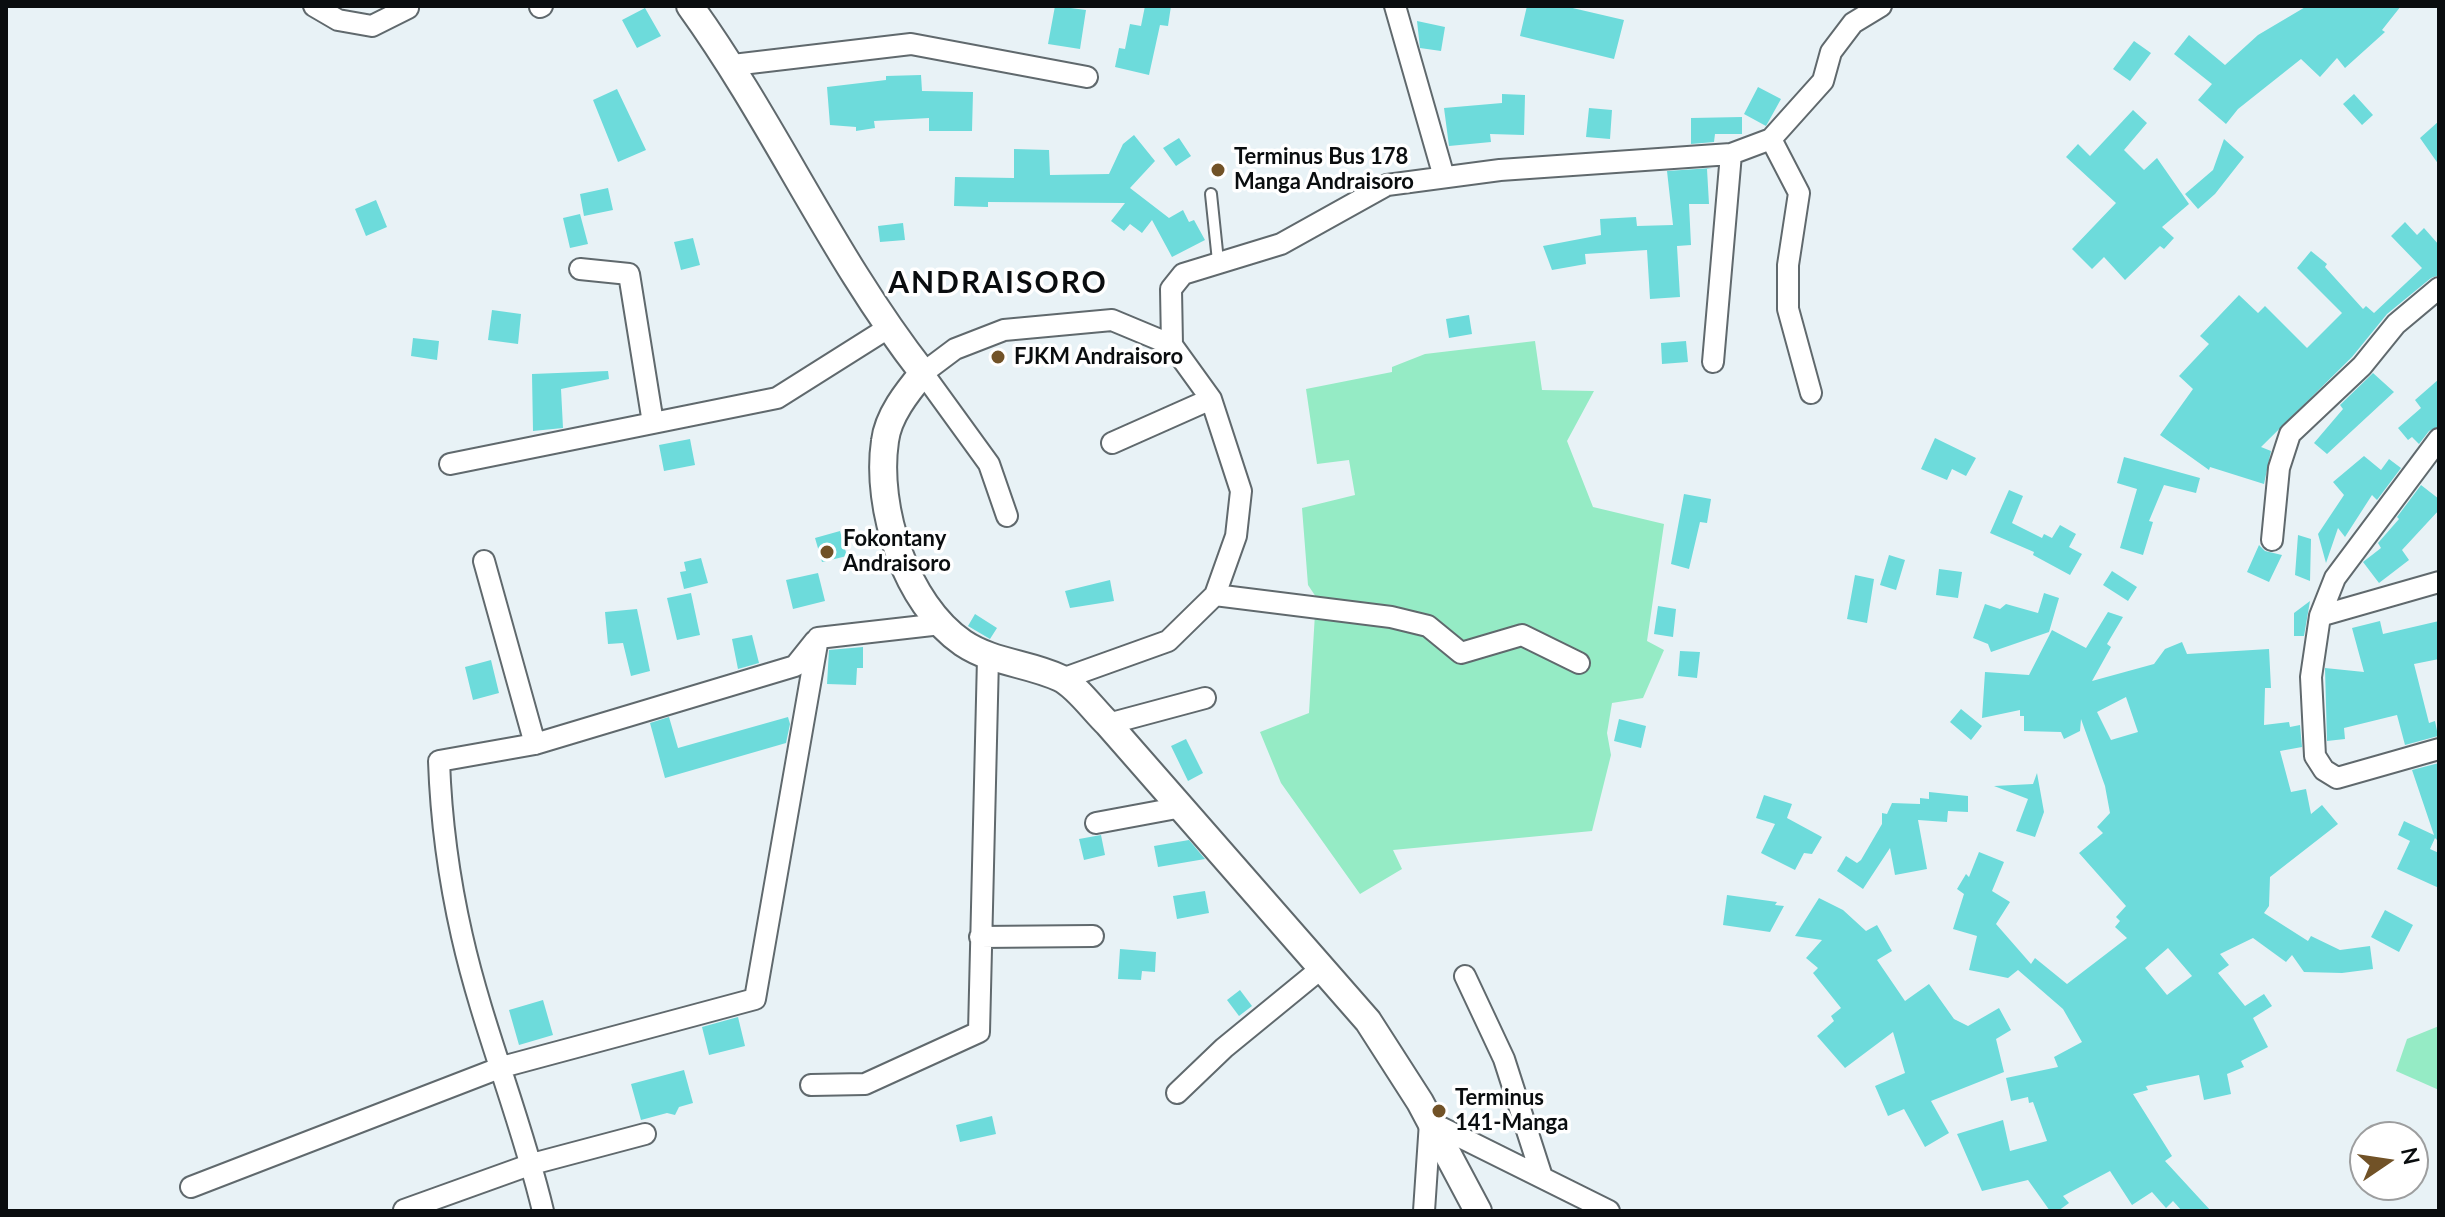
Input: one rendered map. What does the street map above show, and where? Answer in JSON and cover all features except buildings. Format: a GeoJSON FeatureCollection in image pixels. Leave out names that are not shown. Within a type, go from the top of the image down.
{"type":"FeatureCollection","features":[{"type":"Feature","properties":{"kind":"street"},"geometry":{"type":"LineString","coordinates":[[314,6],[338,20],[372,26],[408,8]]}},
{"type":"Feature","properties":{"kind":"street"},"geometry":{"type":"LineString","coordinates":[[690,6],[733,65],[794,176],[888,328],[989,464],[1007,516]]}},
{"type":"Feature","properties":{"kind":"street"},"geometry":{"type":"LineString","coordinates":[[1395,6],[1444,177]]}},
{"type":"Feature","properties":{"kind":"street"},"geometry":{"type":"LineString","coordinates":[[1172,345],[1171,289],[1183,274],[1281,244],[1387,185],[1500,170],[1731,154],[1771,139],[1823,81],[1831,52],[1853,23],[1881,6]]}},
{"type":"Feature","properties":{"kind":"street"},"geometry":{"type":"LineString","coordinates":[[733,65],[911,44],[1087,77]]}},
{"type":"Feature","properties":{"kind":"street"},"geometry":{"type":"LineString","coordinates":[[1771,139],[1799,193],[1788,265],[1788,309],[1811,393]]}},
{"type":"Feature","properties":{"kind":"street"},"geometry":{"type":"LineString","coordinates":[[1713,362],[1731,154]]}},
{"type":"Feature","properties":{"kind":"street"},"geometry":{"type":"LineString","coordinates":[[580,269],[629,274],[653,423]]}},
{"type":"Feature","properties":{"kind":"street"},"geometry":{"type":"LineString","coordinates":[[2272,540],[2279,468],[2290,434],[2362,366],[2396,324],[2439,288]]}},
{"type":"Feature","properties":{"kind":"street"},"geometry":{"type":"LineString","coordinates":[[1062,679],[1168,641],[1215,595],[1236,536],[1241,491],[1211,399],[1172,345],[1112,320],[1004,330],[955,349],[923,373],[904,394],[885,439],[883,473],[893,529],[907,568],[919,596],[941,624],[988,658],[1062,679],[1108,724],[1182,807],[1368,1021],[1430,1122],[1478,1211]]}},
{"type":"Feature","properties":{"kind":"street"},"geometry":{"type":"LineString","coordinates":[[450,464],[777,398],[888,328]]}},
{"type":"Feature","properties":{"kind":"street"},"geometry":{"type":"LineString","coordinates":[[1112,443],[1211,399]]}},
{"type":"Feature","properties":{"kind":"street"},"geometry":{"type":"LineString","coordinates":[[2439,439],[2335,578],[2320,616],[2311,677],[2315,756],[2324,770],[2337,778],[2439,749]]}},
{"type":"Feature","properties":{"kind":"street"},"geometry":{"type":"LineString","coordinates":[[484,561],[535,744]]}},
{"type":"Feature","properties":{"kind":"street"},"geometry":{"type":"LineString","coordinates":[[2320,616],[2439,582]]}},
{"type":"Feature","properties":{"kind":"street"},"geometry":{"type":"LineString","coordinates":[[1215,595],[1391,617],[1428,626],[1461,653],[1522,635],[1579,663]]}},
{"type":"Feature","properties":{"kind":"street"},"geometry":{"type":"LineString","coordinates":[[543,1211],[532,1164],[462,937],[440,802],[439,761],[535,744],[795,666],[818,638],[941,624]]}},
{"type":"Feature","properties":{"kind":"street"},"geometry":{"type":"LineString","coordinates":[[191,1187],[502,1067],[755,999],[818,638]]}},
{"type":"Feature","properties":{"kind":"street"},"geometry":{"type":"LineString","coordinates":[[811,1085],[865,1084],[979,1032],[988,658]]}},
{"type":"Feature","properties":{"kind":"street"},"geometry":{"type":"LineString","coordinates":[[1108,724],[1205,698]]}},
{"type":"Feature","properties":{"kind":"street"},"geometry":{"type":"LineString","coordinates":[[1096,823],[1182,807]]}},
{"type":"Feature","properties":{"kind":"street"},"geometry":{"type":"LineString","coordinates":[[980,937],[1093,936]]}},
{"type":"Feature","properties":{"kind":"street"},"geometry":{"type":"LineString","coordinates":[[1177,1093],[1224,1048],[1323,967]]}},
{"type":"Feature","properties":{"kind":"street"},"geometry":{"type":"LineString","coordinates":[[1465,976],[1504,1059],[1542,1177]]}},
{"type":"Feature","properties":{"kind":"street"},"geometry":{"type":"LineString","coordinates":[[1430,1122],[1609,1211]]}},
{"type":"Feature","properties":{"kind":"street"},"geometry":{"type":"LineString","coordinates":[[1424,1211],[1430,1122]]}},
{"type":"Feature","properties":{"kind":"street"},"geometry":{"type":"LineString","coordinates":[[404,1210],[532,1164],[645,1134]]}},
{"type":"Feature","properties":{"kind":"lane"},"geometry":{"type":"LineString","coordinates":[[1211,194],[1218,261]]}},
{"type":"Feature","properties":{"kind":"green space"},"geometry":{"type":"Polygon","coordinates":[[[1535,341],[1542,390],[1594,391],[1567,441],[1593,507],[1664,524],[1647,641],[1664,650],[1643,698],[1612,703],[1607,733],[1611,755],[1592,831],[1393,850],[1402,869],[1360,894],[1281,783],[1260,732],[1309,713],[1316,597],[1308,585],[1302,508],[1355,495],[1349,460],[1317,464],[1306,389],[1392,372],[1392,367],[1425,354],[1535,341]]]}},
{"type":"Feature","properties":{"kind":"green space"},"geometry":{"type":"Polygon","coordinates":[[[2439,1026],[2439,1090],[2396,1071],[2407,1039],[2439,1026]]]}},
{"type":"Feature","properties":{"kind":"place","name":"Terminus Bus 178 Manga Andraisoro"},"geometry":{"type":"Point","coordinates":[1218,170]}},
{"type":"Feature","properties":{"kind":"place","name":"FJKM Andraisoro"},"geometry":{"type":"Point","coordinates":[998,357]}},
{"type":"Feature","properties":{"kind":"place","name":"Fokontany Andraisoro"},"geometry":{"type":"Point","coordinates":[827,552]}},
{"type":"Feature","properties":{"kind":"place","name":"Terminus 141-Manga"},"geometry":{"type":"Point","coordinates":[1439,1111]}},
{"type":"Feature","properties":{"kind":"district","name":"ANDRAISORO"},"geometry":{"type":"Point","coordinates":[998,283]}}]}
